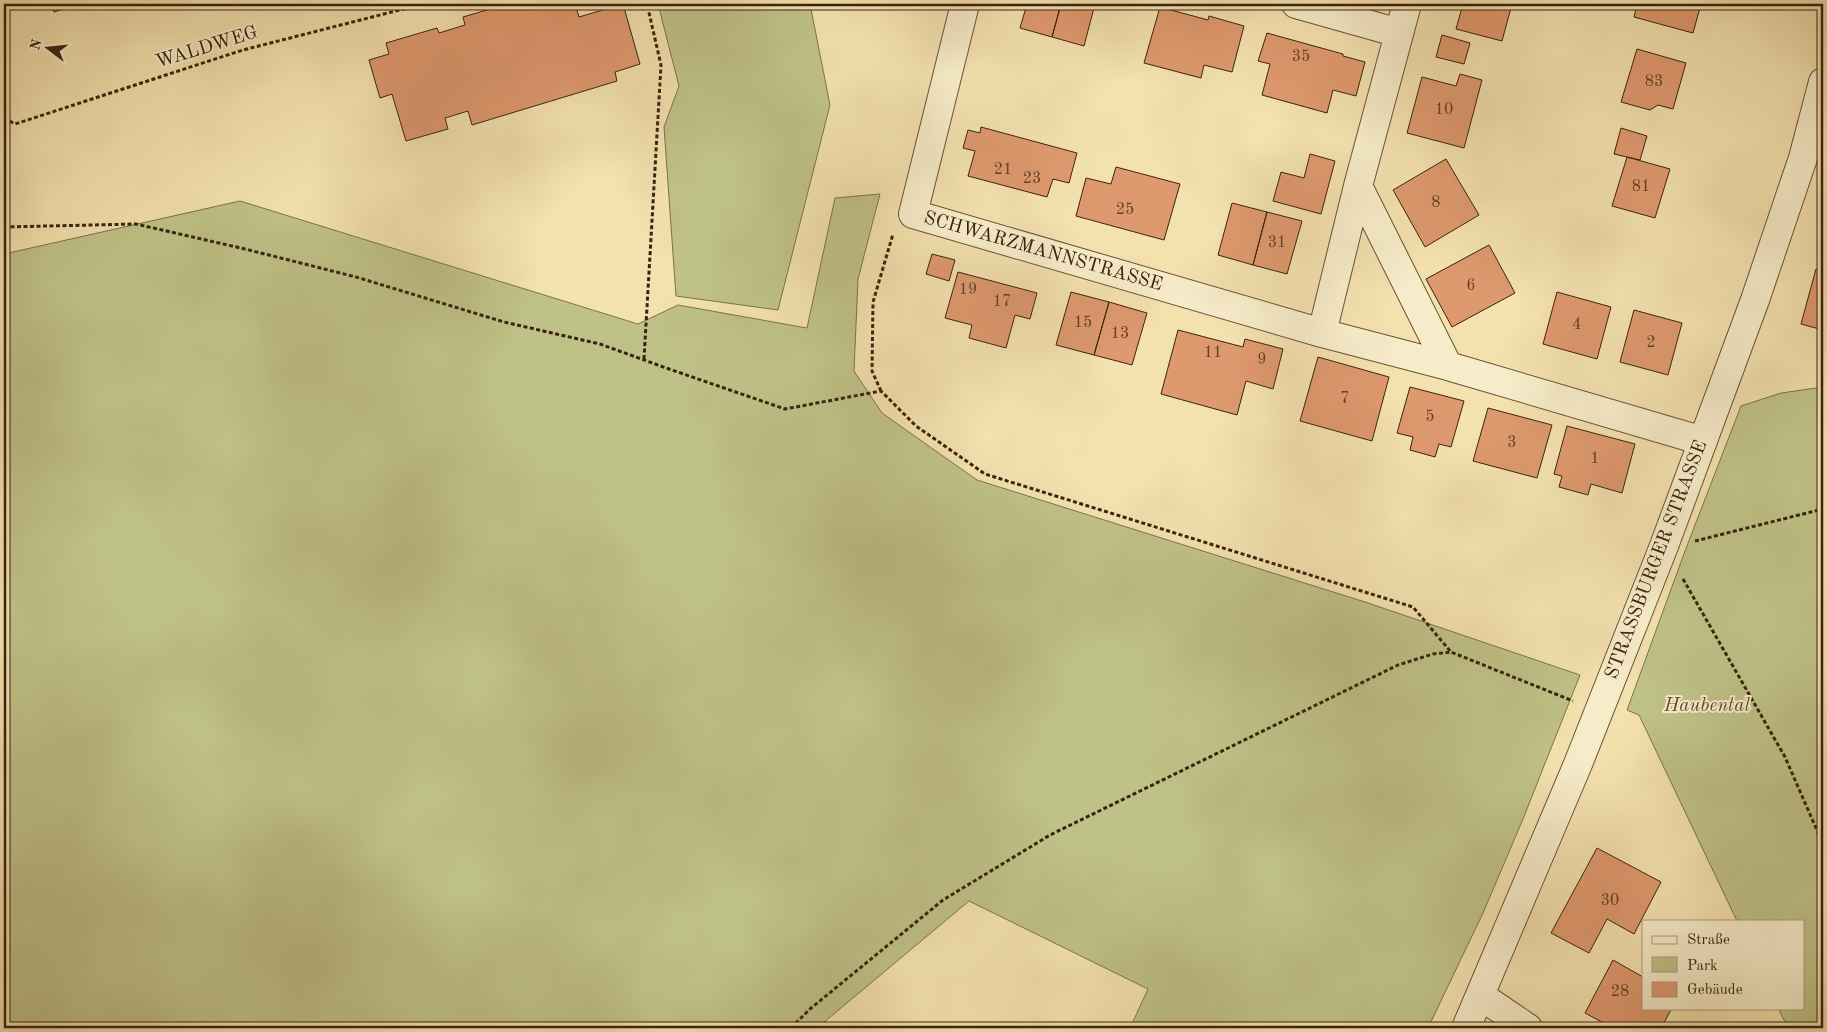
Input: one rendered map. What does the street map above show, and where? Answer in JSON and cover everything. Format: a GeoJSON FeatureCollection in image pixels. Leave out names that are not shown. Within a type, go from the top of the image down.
{"type":"FeatureCollection","features":[{"type":"Feature","properties":{"kind":"street","name":"SCHWARZMANNSTRASSE"},"geometry":{"type":"LineString","coordinates":[[965,4],[913,214],[1322,333],[1448,366],[1703,441]]}},
{"type":"Feature","properties":{"kind":"street"},"geometry":{"type":"LineString","coordinates":[[1296,4],[1399,33]]}},
{"type":"Feature","properties":{"kind":"street"},"geometry":{"type":"LineString","coordinates":[[1322,333],[1358,186],[1407,4]]}},
{"type":"Feature","properties":{"kind":"street","name":"STRASSBURGER STRASSE"},"geometry":{"type":"LineString","coordinates":[[1466,1028],[1598,713],[1665,542],[1758,291],[1802,158],[1823,82]]}},
{"type":"Feature","properties":{"kind":"street"},"geometry":{"type":"LineString","coordinates":[[1358,186],[1448,366]]}},
{"type":"Feature","properties":{"kind":"street"},"geometry":{"type":"LineString","coordinates":[[1481,996],[1528,1028]]}},
{"type":"Feature","properties":{"kind":"path","name":"WALDWEG"},"geometry":{"type":"LineString","coordinates":[[4,118],[15,124],[243,50],[423,4]]}},
{"type":"Feature","properties":{"kind":"path"},"geometry":{"type":"LineString","coordinates":[[644,359],[661,65],[647,4]]}},
{"type":"Feature","properties":{"kind":"path"},"geometry":{"type":"LineString","coordinates":[[913,214],[897,218],[873,302],[872,371],[881,391],[916,426],[985,474],[1413,607],[1451,652],[1598,713]]}},
{"type":"Feature","properties":{"kind":"path"},"geometry":{"type":"LineString","coordinates":[[4,227],[136,224],[356,277],[504,322],[600,344],[785,409],[881,391]]}},
{"type":"Feature","properties":{"kind":"path"},"geometry":{"type":"LineString","coordinates":[[1823,509],[1695,542],[1665,542],[1785,757],[1823,844]]}},
{"type":"Feature","properties":{"kind":"path"},"geometry":{"type":"LineString","coordinates":[[791,1028],[810,1009],[943,900],[1050,835],[1398,665],[1433,654],[1451,652]]}},
{"type":"Feature","properties":{"kind":"green space"},"geometry":{"type":"Polygon","coordinates":[[[658,4],[810,4],[830,105],[778,310],[676,296],[664,127],[679,86],[658,4]]]}},
{"type":"Feature","properties":{"kind":"green space"},"geometry":{"type":"Polygon","coordinates":[[[880,194],[858,279],[854,371],[882,413],[977,480],[1365,602],[1580,675],[1523,819],[1483,913],[1428,1028],[1130,1028],[1148,989],[969,901],[817,1028],[4,1028],[4,254],[240,201],[638,324],[678,305],[807,328],[835,198],[880,194]]]}},
{"type":"Feature","properties":{"kind":"green space","name":"Haubental"},"geometry":{"type":"Polygon","coordinates":[[[1823,387],[1823,1028],[1788,1028],[1779,1010],[1804,1010],[1804,920],[1737,920],[1639,715],[1627,710],[1685,551],[1741,406],[1781,393],[1823,387]]]}},
{"type":"Feature","properties":{"kind":"building"},"geometry":{"type":"Polygon","coordinates":[[[51,4],[79,4],[54,12],[51,4]]]}},
{"type":"Feature","properties":{"kind":"building"},"geometry":{"type":"Polygon","coordinates":[[[507,4],[575,4],[579,17],[623,4],[640,64],[615,72],[617,81],[472,125],[468,111],[445,118],[448,129],[406,141],[392,94],[380,98],[369,60],[389,54],[386,43],[437,28],[439,33],[465,25],[463,17],[507,4]]]}},
{"type":"Feature","properties":{"kind":"building"},"geometry":{"type":"Polygon","coordinates":[[[1027,4],[1061,4],[1052,37],[1020,28],[1027,4]]]}},
{"type":"Feature","properties":{"kind":"building"},"geometry":{"type":"Polygon","coordinates":[[[1061,4],[1095,4],[1084,46],[1052,37],[1061,4]]]}},
{"type":"Feature","properties":{"kind":"building"},"geometry":{"type":"Polygon","coordinates":[[[1463,4],[1512,4],[1502,41],[1456,29],[1463,4]]]}},
{"type":"Feature","properties":{"kind":"building"},"geometry":{"type":"Polygon","coordinates":[[[1637,4],[1701,4],[1693,33],[1634,17],[1637,4]]]}},
{"type":"Feature","properties":{"kind":"building"},"geometry":{"type":"Polygon","coordinates":[[[1160,7],[1208,20],[1209,16],[1244,26],[1232,72],[1204,65],[1201,78],[1144,63],[1160,7]]]}},
{"type":"Feature","properties":{"kind":"building"},"geometry":{"type":"Polygon","coordinates":[[[1267,33],[1365,62],[1356,96],[1333,90],[1327,113],[1262,95],[1270,64],[1258,61],[1267,33]]]}},
{"type":"Feature","properties":{"kind":"building"},"geometry":{"type":"Polygon","coordinates":[[[1442,35],[1470,43],[1464,64],[1436,57],[1442,35]]]}},
{"type":"Feature","properties":{"kind":"building"},"geometry":{"type":"Polygon","coordinates":[[[1637,49],[1686,63],[1673,109],[1658,105],[1650,110],[1621,102],[1637,49]]]}},
{"type":"Feature","properties":{"kind":"building"},"geometry":{"type":"Polygon","coordinates":[[[1460,74],[1482,80],[1464,148],[1407,133],[1422,77],[1456,86],[1460,74]]]}},
{"type":"Feature","properties":{"kind":"building"},"geometry":{"type":"Polygon","coordinates":[[[981,127],[1077,153],[1069,183],[1053,179],[1047,197],[968,176],[975,151],[963,148],[968,130],[980,133],[981,127]]]}},
{"type":"Feature","properties":{"kind":"building"},"geometry":{"type":"Polygon","coordinates":[[[1621,128],[1647,136],[1640,160],[1614,154],[1621,128]]]}},
{"type":"Feature","properties":{"kind":"building"},"geometry":{"type":"Polygon","coordinates":[[[1310,154],[1335,161],[1321,214],[1273,201],[1281,172],[1304,178],[1310,154]]]}},
{"type":"Feature","properties":{"kind":"building"},"geometry":{"type":"Polygon","coordinates":[[[1627,157],[1670,169],[1655,218],[1612,206],[1627,157]]]}},
{"type":"Feature","properties":{"kind":"building"},"geometry":{"type":"Polygon","coordinates":[[[1446,159],[1479,215],[1425,247],[1393,190],[1446,159]]]}},
{"type":"Feature","properties":{"kind":"building"},"geometry":{"type":"Polygon","coordinates":[[[1116,167],[1180,184],[1164,240],[1076,216],[1086,178],[1111,184],[1116,167]]]}},
{"type":"Feature","properties":{"kind":"building"},"geometry":{"type":"Polygon","coordinates":[[[1232,203],[1267,212],[1253,265],[1218,255],[1232,203]]]}},
{"type":"Feature","properties":{"kind":"building"},"geometry":{"type":"Polygon","coordinates":[[[1267,212],[1302,221],[1287,274],[1253,265],[1267,212]]]}},
{"type":"Feature","properties":{"kind":"building"},"geometry":{"type":"Polygon","coordinates":[[[1489,245],[1515,293],[1452,327],[1426,279],[1489,245]]]}},
{"type":"Feature","properties":{"kind":"building"},"geometry":{"type":"Polygon","coordinates":[[[932,254],[955,260],[949,281],[926,274],[932,254]]]}},
{"type":"Feature","properties":{"kind":"building"},"geometry":{"type":"Polygon","coordinates":[[[1816,269],[1823,271],[1823,330],[1801,324],[1816,269]]]}},
{"type":"Feature","properties":{"kind":"building"},"geometry":{"type":"Polygon","coordinates":[[[958,272],[1037,293],[1030,319],[1015,315],[1006,348],[969,338],[972,325],[945,318],[958,272]]]}},
{"type":"Feature","properties":{"kind":"building"},"geometry":{"type":"Polygon","coordinates":[[[1071,292],[1109,302],[1094,355],[1056,345],[1071,292]]]}},
{"type":"Feature","properties":{"kind":"building"},"geometry":{"type":"Polygon","coordinates":[[[1557,292],[1611,307],[1597,359],[1543,344],[1557,292]]]}},
{"type":"Feature","properties":{"kind":"building"},"geometry":{"type":"Polygon","coordinates":[[[1109,302],[1147,313],[1132,365],[1094,355],[1109,302]]]}},
{"type":"Feature","properties":{"kind":"building"},"geometry":{"type":"Polygon","coordinates":[[[1634,310],[1682,323],[1668,375],[1620,362],[1634,310]]]}},
{"type":"Feature","properties":{"kind":"building"},"geometry":{"type":"Polygon","coordinates":[[[1178,330],[1243,347],[1245,339],[1283,349],[1273,389],[1246,381],[1237,415],[1161,394],[1178,330]]]}},
{"type":"Feature","properties":{"kind":"building"},"geometry":{"type":"Polygon","coordinates":[[[1318,357],[1389,377],[1372,441],[1300,421],[1318,357]]]}},
{"type":"Feature","properties":{"kind":"building"},"geometry":{"type":"Polygon","coordinates":[[[1410,387],[1464,401],[1451,447],[1439,444],[1435,457],[1410,450],[1413,437],[1397,433],[1410,387]]]}},
{"type":"Feature","properties":{"kind":"building"},"geometry":{"type":"Polygon","coordinates":[[[1488,408],[1552,425],[1537,478],[1473,461],[1488,408]]]}},
{"type":"Feature","properties":{"kind":"building"},"geometry":{"type":"Polygon","coordinates":[[[1567,426],[1635,444],[1622,493],[1591,484],[1588,495],[1559,487],[1562,476],[1554,474],[1567,426]]]}},
{"type":"Feature","properties":{"kind":"building"},"geometry":{"type":"Polygon","coordinates":[[[1597,848],[1661,882],[1634,934],[1607,919],[1589,953],[1551,933],[1597,848]]]}},
{"type":"Feature","properties":{"kind":"building"},"geometry":{"type":"Polygon","coordinates":[[[1613,960],[1642,976],[1642,1010],[1671,1010],[1661,1028],[1613,1028],[1585,1013],[1613,960]]]}}]}
